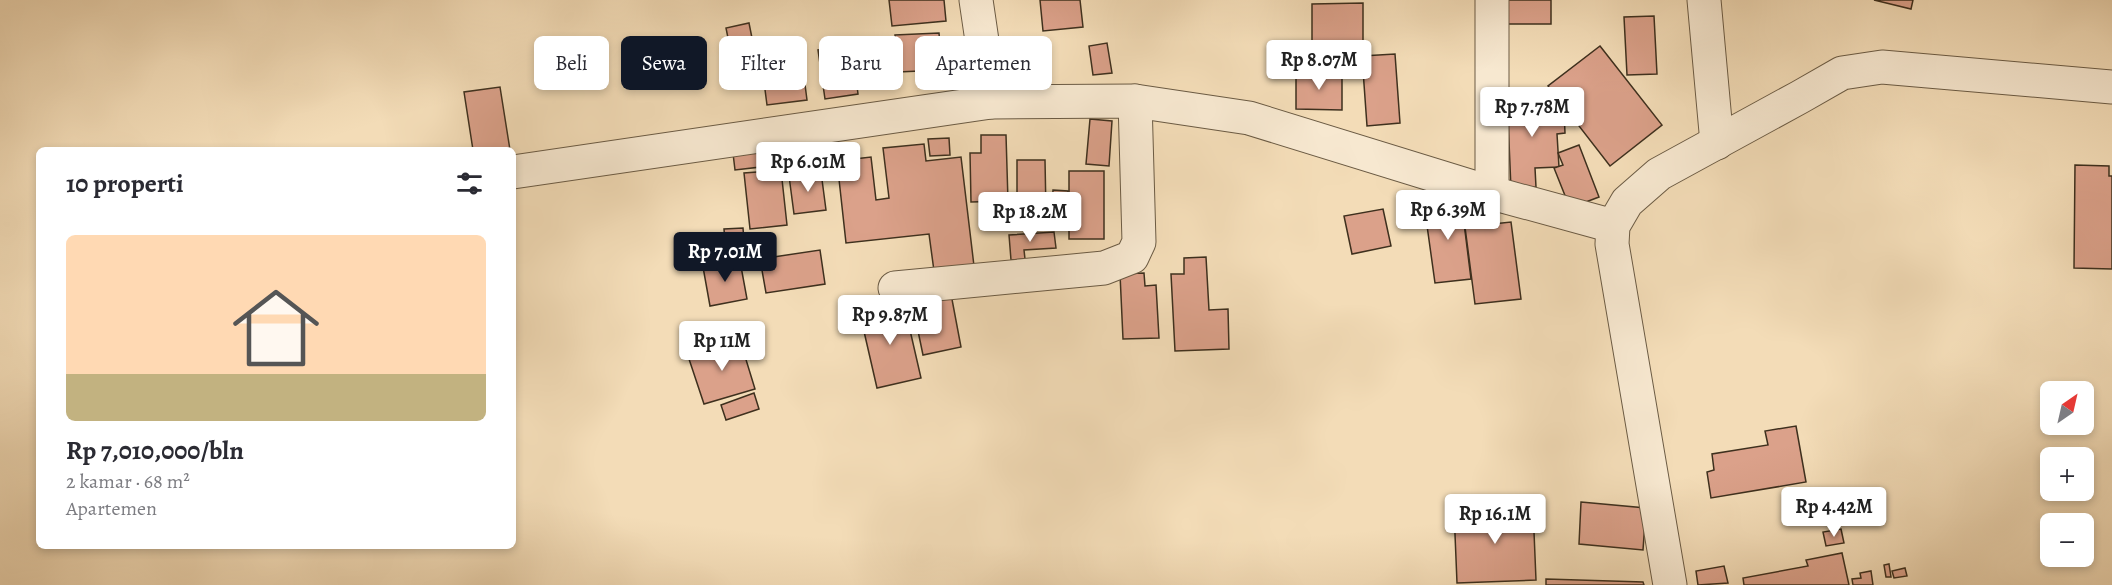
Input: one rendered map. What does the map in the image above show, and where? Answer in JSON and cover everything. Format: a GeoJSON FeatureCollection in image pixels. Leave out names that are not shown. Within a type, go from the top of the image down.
{"type":"FeatureCollection","features":[{"type":"Feature","properties":{"kind":"street"},"geometry":{"type":"LineString","coordinates":[[976,0],[991,102]]}},
{"type":"Feature","properties":{"kind":"street"},"geometry":{"type":"LineString","coordinates":[[1492,0],[1492,193]]}},
{"type":"Feature","properties":{"kind":"street"},"geometry":{"type":"LineString","coordinates":[[1704,0],[1717,143]]}},
{"type":"Feature","properties":{"kind":"street"},"geometry":{"type":"LineString","coordinates":[[1670,585],[1612,244],[1613,226],[1627,202],[1659,174],[1842,73],[1882,67],[2112,87]]}},
{"type":"Feature","properties":{"kind":"street"},"geometry":{"type":"LineString","coordinates":[[895,288],[1104,268],[1132,257],[1139,242],[1136,100]]}},
{"type":"Feature","properties":{"kind":"street"},"geometry":{"type":"LineString","coordinates":[[516,172],[991,102],[1136,100],[1249,118],[1492,193],[1613,226]]}},
{"type":"Feature","properties":{"kind":"building"},"geometry":{"type":"Polygon","coordinates":[[[889,0],[944,0],[946,21],[892,26],[889,0]]]}},
{"type":"Feature","properties":{"kind":"building"},"geometry":{"type":"Polygon","coordinates":[[[1040,0],[1080,0],[1083,27],[1043,31],[1040,0]]]}},
{"type":"Feature","properties":{"kind":"building"},"geometry":{"type":"Polygon","coordinates":[[[1506,0],[1551,0],[1551,24],[1506,24],[1506,0]]]}},
{"type":"Feature","properties":{"kind":"building"},"geometry":{"type":"Polygon","coordinates":[[[1874,0],[1913,0],[1911,9],[1874,0]]]}},
{"type":"Feature","properties":{"kind":"building"},"geometry":{"type":"Polygon","coordinates":[[[1363,3],[1363,49],[1312,49],[1312,4],[1363,3]]]}},
{"type":"Feature","properties":{"kind":"building"},"geometry":{"type":"Polygon","coordinates":[[[1654,16],[1657,74],[1627,75],[1624,17],[1654,16]]]}},
{"type":"Feature","properties":{"kind":"building"},"geometry":{"type":"Polygon","coordinates":[[[749,23],[752,36],[728,36],[726,28],[749,23]]]}},
{"type":"Feature","properties":{"kind":"building"},"geometry":{"type":"Polygon","coordinates":[[[939,33],[939,36],[915,36],[915,71],[903,72],[903,36],[895,35],[939,33]]]}},
{"type":"Feature","properties":{"kind":"building"},"geometry":{"type":"Polygon","coordinates":[[[1107,43],[1112,73],[1093,75],[1089,46],[1107,43]]]}},
{"type":"Feature","properties":{"kind":"building"},"geometry":{"type":"Polygon","coordinates":[[[1600,46],[1662,125],[1610,166],[1548,86],[1600,46]]]}},
{"type":"Feature","properties":{"kind":"building"},"geometry":{"type":"Polygon","coordinates":[[[1395,54],[1400,123],[1367,126],[1362,56],[1395,54]]]}},
{"type":"Feature","properties":{"kind":"building"},"geometry":{"type":"Polygon","coordinates":[[[1296,72],[1342,73],[1342,110],[1296,109],[1296,72]]]}},
{"type":"Feature","properties":{"kind":"building"},"geometry":{"type":"Polygon","coordinates":[[[500,87],[510,147],[473,147],[464,92],[500,87]]]}},
{"type":"Feature","properties":{"kind":"building"},"geometry":{"type":"Polygon","coordinates":[[[765,90],[806,90],[807,100],[767,105],[765,90]]]}},
{"type":"Feature","properties":{"kind":"building"},"geometry":{"type":"Polygon","coordinates":[[[824,90],[858,90],[858,94],[825,99],[824,90]]]}},
{"type":"Feature","properties":{"kind":"building"},"geometry":{"type":"Polygon","coordinates":[[[1542,93],[1543,112],[1564,111],[1565,133],[1557,134],[1559,167],[1535,168],[1536,187],[1511,189],[1507,95],[1542,93]]]}},
{"type":"Feature","properties":{"kind":"building"},"geometry":{"type":"Polygon","coordinates":[[[1090,119],[1112,121],[1109,166],[1086,164],[1090,119]]]}},
{"type":"Feature","properties":{"kind":"building"},"geometry":{"type":"Polygon","coordinates":[[[981,135],[1006,135],[1008,201],[971,202],[970,153],[981,153],[981,135]]]}},
{"type":"Feature","properties":{"kind":"building"},"geometry":{"type":"Polygon","coordinates":[[[949,138],[950,155],[930,156],[928,139],[949,138]]]}},
{"type":"Feature","properties":{"kind":"building"},"geometry":{"type":"Polygon","coordinates":[[[775,140],[778,165],[735,170],[732,145],[775,140]]]}},
{"type":"Feature","properties":{"kind":"building"},"geometry":{"type":"Polygon","coordinates":[[[924,144],[926,161],[961,157],[974,266],[934,271],[929,234],[846,243],[837,161],[871,157],[876,200],[889,198],[883,148],[924,144]]]}},
{"type":"Feature","properties":{"kind":"building"},"geometry":{"type":"Polygon","coordinates":[[[1579,145],[1599,197],[1570,208],[1554,168],[1563,165],[1558,153],[1579,145]]]}},
{"type":"Feature","properties":{"kind":"building"},"geometry":{"type":"Polygon","coordinates":[[[1017,160],[1045,160],[1046,212],[1017,212],[1017,160]]]}},
{"type":"Feature","properties":{"kind":"building"},"geometry":{"type":"Polygon","coordinates":[[[2075,165],[2109,166],[2109,176],[2112,176],[2112,269],[2074,268],[2075,165]]]}},
{"type":"Feature","properties":{"kind":"building"},"geometry":{"type":"Polygon","coordinates":[[[781,170],[787,225],[750,229],[744,173],[781,170]]]}},
{"type":"Feature","properties":{"kind":"building"},"geometry":{"type":"Polygon","coordinates":[[[1069,171],[1104,171],[1104,239],[1069,239],[1069,171]]]}},
{"type":"Feature","properties":{"kind":"building"},"geometry":{"type":"Polygon","coordinates":[[[821,172],[826,210],[794,214],[789,176],[821,172]]]}},
{"type":"Feature","properties":{"kind":"building"},"geometry":{"type":"Polygon","coordinates":[[[1053,190],[1068,191],[1067,209],[1052,208],[1053,190]]]}},
{"type":"Feature","properties":{"kind":"building"},"geometry":{"type":"Polygon","coordinates":[[[1461,199],[1471,279],[1435,283],[1424,204],[1461,199]]]}},
{"type":"Feature","properties":{"kind":"building"},"geometry":{"type":"Polygon","coordinates":[[[1383,209],[1391,246],[1352,254],[1344,216],[1383,209]]]}},
{"type":"Feature","properties":{"kind":"building"},"geometry":{"type":"Polygon","coordinates":[[[1511,222],[1521,299],[1475,304],[1465,227],[1511,222]]]}},
{"type":"Feature","properties":{"kind":"building"},"geometry":{"type":"Polygon","coordinates":[[[743,228],[744,241],[725,242],[724,229],[743,228]]]}},
{"type":"Feature","properties":{"kind":"building"},"geometry":{"type":"Polygon","coordinates":[[[1054,232],[1056,248],[1024,250],[1025,259],[1011,260],[1009,235],[1054,232]]]}},
{"type":"Feature","properties":{"kind":"building"},"geometry":{"type":"Polygon","coordinates":[[[820,250],[825,284],[766,293],[760,259],[820,250]]]}},
{"type":"Feature","properties":{"kind":"building"},"geometry":{"type":"Polygon","coordinates":[[[1206,257],[1209,310],[1228,309],[1229,349],[1175,351],[1171,274],[1184,274],[1184,258],[1206,257]]]}},
{"type":"Feature","properties":{"kind":"building"},"geometry":{"type":"Polygon","coordinates":[[[740,261],[747,299],[710,306],[703,267],[740,261]]]}},
{"type":"Feature","properties":{"kind":"building"},"geometry":{"type":"Polygon","coordinates":[[[1144,273],[1145,286],[1156,285],[1159,338],[1123,339],[1120,274],[1144,273]]]}},
{"type":"Feature","properties":{"kind":"building"},"geometry":{"type":"Polygon","coordinates":[[[951,294],[961,347],[923,355],[912,302],[951,294]]]}},
{"type":"Feature","properties":{"kind":"building"},"geometry":{"type":"Polygon","coordinates":[[[904,304],[921,378],[877,388],[860,314],[904,304]]]}},
{"type":"Feature","properties":{"kind":"building"},"geometry":{"type":"Polygon","coordinates":[[[740,340],[755,389],[704,404],[688,356],[740,340]]]}},
{"type":"Feature","properties":{"kind":"building"},"geometry":{"type":"Polygon","coordinates":[[[754,393],[759,409],[726,420],[721,405],[754,393]]]}},
{"type":"Feature","properties":{"kind":"building"},"geometry":{"type":"Polygon","coordinates":[[[1796,426],[1806,482],[1711,498],[1707,472],[1714,470],[1712,454],[1768,445],[1765,431],[1796,426]]]}},
{"type":"Feature","properties":{"kind":"building"},"geometry":{"type":"Polygon","coordinates":[[[1581,502],[1646,508],[1643,550],[1579,544],[1581,502]]]}},
{"type":"Feature","properties":{"kind":"building"},"geometry":{"type":"Polygon","coordinates":[[[1533,508],[1536,580],[1457,583],[1454,510],[1533,508]]]}},
{"type":"Feature","properties":{"kind":"building"},"geometry":{"type":"Polygon","coordinates":[[[1841,529],[1844,543],[1826,546],[1823,532],[1841,529]]]}},
{"type":"Feature","properties":{"kind":"building"},"geometry":{"type":"Polygon","coordinates":[[[1842,553],[1849,585],[1744,585],[1743,578],[1808,566],[1806,560],[1842,553]]]}},
{"type":"Feature","properties":{"kind":"building"},"geometry":{"type":"Polygon","coordinates":[[[1889,564],[1891,577],[1886,577],[1884,565],[1889,564]]]}},
{"type":"Feature","properties":{"kind":"building"},"geometry":{"type":"Polygon","coordinates":[[[1724,566],[1728,583],[1698,585],[1696,571],[1724,566]]]}},
{"type":"Feature","properties":{"kind":"building"},"geometry":{"type":"Polygon","coordinates":[[[1905,568],[1907,576],[1894,578],[1892,571],[1905,568]]]}},
{"type":"Feature","properties":{"kind":"building"},"geometry":{"type":"Polygon","coordinates":[[[1871,571],[1873,585],[1853,585],[1852,579],[1861,578],[1860,573],[1871,571]]]}},
{"type":"Feature","properties":{"kind":"building"},"geometry":{"type":"Polygon","coordinates":[[[1546,579],[1643,582],[1644,585],[1546,585],[1546,579]]]}}]}
